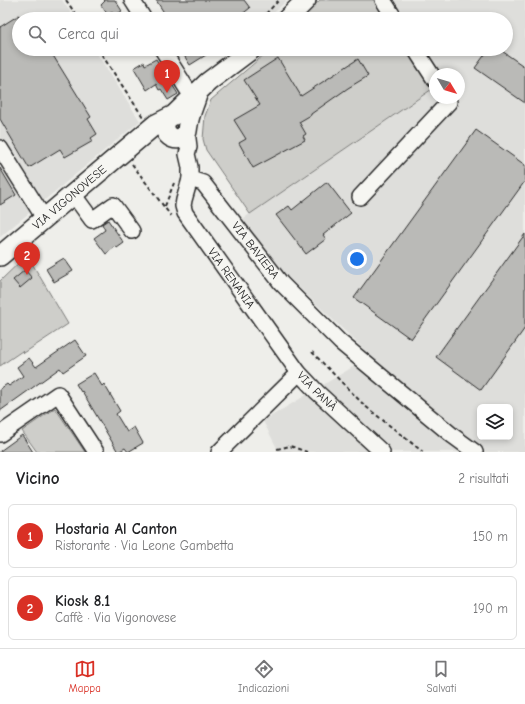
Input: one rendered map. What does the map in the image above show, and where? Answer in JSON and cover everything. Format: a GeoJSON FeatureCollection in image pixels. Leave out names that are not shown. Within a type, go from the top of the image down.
{"type":"FeatureCollection","features":[{"type":"Feature","properties":{"kind":"main road"},"geometry":{"type":"LineString","coordinates":[[280,12],[291,0]]}},
{"type":"Feature","properties":{"kind":"main road"},"geometry":{"type":"LineString","coordinates":[[294,12],[306,0]]}},
{"type":"Feature","properties":{"kind":"main road"},"geometry":{"type":"LineString","coordinates":[[176,127],[188,100],[197,95],[208,82],[242,56]]}},
{"type":"Feature","properties":{"kind":"main road","name":"VIA VIGONOVESE"},"geometry":{"type":"LineString","coordinates":[[0,256],[139,139],[176,127]]}},
{"type":"Feature","properties":{"kind":"street"},"geometry":{"type":"LineString","coordinates":[[132,0],[140,12]]}},
{"type":"Feature","properties":{"kind":"street"},"geometry":{"type":"LineString","coordinates":[[382,0],[390,12]]}},
{"type":"Feature","properties":{"kind":"street"},"geometry":{"type":"LineString","coordinates":[[166,56],[187,89],[197,95]]}},
{"type":"Feature","properties":{"kind":"street"},"geometry":{"type":"LineString","coordinates":[[420,56],[429,71]]}},
{"type":"Feature","properties":{"kind":"street"},"geometry":{"type":"LineString","coordinates":[[360,197],[447,104]]}},
{"type":"Feature","properties":{"kind":"street"},"geometry":{"type":"LineString","coordinates":[[176,127],[180,151],[187,154],[190,167],[190,179]]}},
{"type":"Feature","properties":{"kind":"street"},"geometry":{"type":"LineString","coordinates":[[0,148],[44,218]]}},
{"type":"Feature","properties":{"kind":"street","name":"VIA BAVIERA"},"geometry":{"type":"LineString","coordinates":[[190,179],[203,183],[281,283],[340,342],[453,436],[475,452]]}},
{"type":"Feature","properties":{"kind":"street","name":"VIA RENANIA"},"geometry":{"type":"LineString","coordinates":[[190,179],[183,206],[185,213],[299,373]]}},
{"type":"Feature","properties":{"kind":"street"},"geometry":{"type":"LineString","coordinates":[[73,194],[87,224],[113,205],[132,231]]}},
{"type":"Feature","properties":{"kind":"street","name":"VIA PANÀ"},"geometry":{"type":"LineString","coordinates":[[219,452],[299,373],[316,392],[382,452]]}},
{"type":"Feature","properties":{"kind":"street"},"geometry":{"type":"LineString","coordinates":[[0,434],[58,394],[96,452]]}},
{"type":"Feature","properties":{"kind":"path"},"geometry":{"type":"LineString","coordinates":[[66,0],[74,12]]}},
{"type":"Feature","properties":{"kind":"path"},"geometry":{"type":"LineString","coordinates":[[268,12],[279,0]]}},
{"type":"Feature","properties":{"kind":"path"},"geometry":{"type":"LineString","coordinates":[[103,56],[145,120]]}},
{"type":"Feature","properties":{"kind":"path"},"geometry":{"type":"LineString","coordinates":[[165,206],[174,182]]}},
{"type":"Feature","properties":{"kind":"path"},"geometry":{"type":"LineString","coordinates":[[312,352],[365,406],[423,452]]}},
{"type":"Feature","properties":{"kind":"path"},"geometry":{"type":"LineString","coordinates":[[277,449],[290,446],[307,452]]}},
{"type":"Feature","properties":{"kind":"shaded area"},"geometry":{"type":"Polygon","coordinates":[[[0,0],[62,0],[70,12],[12,12],[12,56],[98,56],[140,121],[0,237],[0,0]]]}},
{"type":"Feature","properties":{"kind":"shaded area"},"geometry":{"type":"Polygon","coordinates":[[[189,0],[287,0],[275,12],[197,12],[189,0]]]}},
{"type":"Feature","properties":{"kind":"shaded area"},"geometry":{"type":"Polygon","coordinates":[[[320,0],[381,0],[389,12],[307,12],[320,0]]]}},
{"type":"Feature","properties":{"kind":"shaded area"},"geometry":{"type":"Polygon","coordinates":[[[381,0],[525,0],[525,452],[279,452],[263,421],[371,356],[288,277],[241,220],[429,91],[429,104],[465,104],[465,68],[430,68],[419,56],[513,56],[513,12],[389,12],[381,0]]]}},
{"type":"Feature","properties":{"kind":"shaded area"},"geometry":{"type":"Polygon","coordinates":[[[263,56],[417,56],[429,77],[429,91],[250,214],[206,150],[203,139],[205,116],[211,100],[263,56]]]}},
{"type":"Feature","properties":{"kind":"shaded area"},"geometry":{"type":"Polygon","coordinates":[[[27,255],[68,324],[24,353],[22,351],[0,366],[0,281],[27,255]]]}},
{"type":"Feature","properties":{"kind":"shaded area"},"geometry":{"type":"Polygon","coordinates":[[[55,408],[85,452],[37,452],[22,431],[55,408]]]}},
{"type":"Feature","properties":{"kind":"building"},"geometry":{"type":"Polygon","coordinates":[[[104,0],[115,0],[122,11],[106,12],[101,5],[105,1],[104,0]]]}},
{"type":"Feature","properties":{"kind":"building"},"geometry":{"type":"Polygon","coordinates":[[[156,0],[244,0],[250,8],[245,12],[164,12],[156,0]]]}},
{"type":"Feature","properties":{"kind":"building"},"geometry":{"type":"Polygon","coordinates":[[[12,19],[12,56],[53,56],[91,117],[88,119],[97,134],[91,138],[93,141],[65,157],[60,149],[29,168],[0,119],[0,27],[12,19]]]}},
{"type":"Feature","properties":{"kind":"building"},"geometry":{"type":"Polygon","coordinates":[[[184,56],[204,56],[190,65],[184,56]]]}},
{"type":"Feature","properties":{"kind":"building"},"geometry":{"type":"Polygon","coordinates":[[[484,56],[509,56],[525,67],[525,103],[475,68],[484,56]]]}},
{"type":"Feature","properties":{"kind":"building"},"geometry":{"type":"Polygon","coordinates":[[[278,58],[301,96],[358,59],[368,76],[299,122],[306,134],[303,136],[305,140],[253,168],[239,143],[246,139],[234,120],[260,105],[244,80],[278,58]]]}},
{"type":"Feature","properties":{"kind":"building"},"geometry":{"type":"Polygon","coordinates":[[[156,59],[178,94],[168,100],[156,84],[147,90],[134,68],[144,62],[145,65],[156,59]]]}},
{"type":"Feature","properties":{"kind":"building"},"geometry":{"type":"Polygon","coordinates":[[[476,130],[525,165],[525,181],[411,339],[354,298],[476,130]]]}},
{"type":"Feature","properties":{"kind":"building"},"geometry":{"type":"Polygon","coordinates":[[[0,168],[16,195],[0,205],[0,168]]]}},
{"type":"Feature","properties":{"kind":"building"},"geometry":{"type":"Polygon","coordinates":[[[327,182],[351,213],[323,235],[326,239],[306,254],[276,215],[289,206],[292,210],[327,182]]]}},
{"type":"Feature","properties":{"kind":"building"},"geometry":{"type":"Polygon","coordinates":[[[108,220],[124,243],[117,248],[116,246],[106,254],[94,238],[105,230],[102,224],[108,220]]]}},
{"type":"Feature","properties":{"kind":"building"},"geometry":{"type":"Polygon","coordinates":[[[525,234],[525,328],[481,390],[436,357],[525,234]]]}},
{"type":"Feature","properties":{"kind":"building"},"geometry":{"type":"Polygon","coordinates":[[[64,258],[73,271],[54,282],[46,269],[64,258]]]}},
{"type":"Feature","properties":{"kind":"building"},"geometry":{"type":"Polygon","coordinates":[[[25,270],[32,278],[20,288],[13,280],[25,270]]]}},
{"type":"Feature","properties":{"kind":"building"},"geometry":{"type":"Polygon","coordinates":[[[75,340],[86,356],[63,372],[60,368],[0,411],[0,389],[7,384],[9,386],[23,376],[17,367],[29,358],[36,367],[75,340]]]}},
{"type":"Feature","properties":{"kind":"building"},"geometry":{"type":"Polygon","coordinates":[[[94,373],[102,386],[104,384],[120,411],[116,414],[127,432],[134,427],[143,443],[128,452],[125,448],[118,452],[82,391],[81,392],[76,384],[94,373]]]}},
{"type":"Feature","properties":{"kind":"building"},"geometry":{"type":"Polygon","coordinates":[[[22,435],[33,452],[0,452],[0,451],[22,435]]]}},
{"type":"Feature","properties":{"kind":"place","name":"Hostaria Al Canton"},"geometry":{"type":"Point","coordinates":[167,93]}},
{"type":"Feature","properties":{"kind":"place","name":"Kiosk 8.1"},"geometry":{"type":"Point","coordinates":[27,275]}}]}
